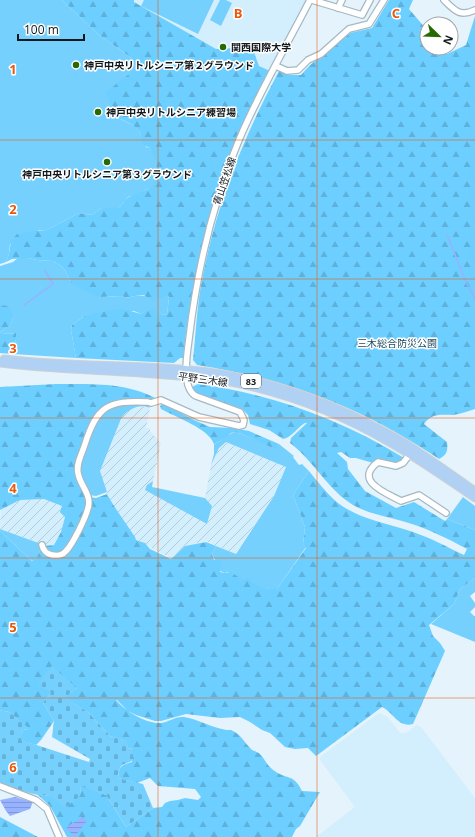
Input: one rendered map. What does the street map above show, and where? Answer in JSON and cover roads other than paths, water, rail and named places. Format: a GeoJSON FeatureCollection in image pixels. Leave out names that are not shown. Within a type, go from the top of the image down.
{"type":"FeatureCollection","features":[{"type":"Feature","properties":{"kind":"main road","name":"平野三木線"},"geometry":{"type":"LineString","coordinates":[[0,358],[35,362],[229,376],[262,383],[302,395],[334,407],[361,420],[400,440],[475,490]]}},
{"type":"Feature","properties":{"kind":"main road","name":"平野三木線"},"geometry":{"type":"LineString","coordinates":[[0,363],[71,370],[186,373],[269,392],[306,403],[358,425],[410,454],[475,498]]}},
{"type":"Feature","properties":{"kind":"street"},"geometry":{"type":"LineString","coordinates":[[311,0],[362,15],[370,0]]}},
{"type":"Feature","properties":{"kind":"street","name":"青山笠松線"},"geometry":{"type":"LineString","coordinates":[[186,373],[191,319],[198,275],[205,242],[217,200],[246,123],[311,0]]}},
{"type":"Feature","properties":{"kind":"street"},"geometry":{"type":"LineString","coordinates":[[338,8],[342,0]]}},
{"type":"Feature","properties":{"kind":"street"},"geometry":{"type":"LineString","coordinates":[[276,66],[287,71],[298,70],[308,60],[321,54],[349,29],[369,24],[384,0]]}},
{"type":"Feature","properties":{"kind":"street"},"geometry":{"type":"LineString","coordinates":[[444,0],[458,12],[464,14],[475,10]]}},
{"type":"Feature","properties":{"kind":"street"},"geometry":{"type":"LineString","coordinates":[[42,545],[44,550],[51,555],[64,553],[72,541],[86,513],[89,500],[79,478],[77,467],[90,430],[100,413],[108,406],[115,403],[151,403],[161,400],[204,419],[239,426],[243,425],[244,420],[240,412],[192,394],[188,387],[186,373]]}},
{"type":"Feature","properties":{"kind":"street"},"geometry":{"type":"LineString","coordinates":[[410,454],[403,463],[396,466],[378,462],[373,465],[368,475],[369,480],[373,485],[401,502],[419,495],[446,513]]}},
{"type":"Feature","properties":{"kind":"street"},"geometry":{"type":"LineString","coordinates":[[0,786],[36,800],[47,809],[59,837]]}},
{"type":"Feature","properties":{"kind":"waterway"},"geometry":{"type":"LineString","coordinates":[[447,234],[465,280],[475,299]]}},
{"type":"Feature","properties":{"kind":"waterway"},"geometry":{"type":"LineString","coordinates":[[24,305],[53,284],[45,271]]}},
{"type":"Feature","properties":{"kind":"place","name":"関西国際大学"},"geometry":{"type":"Point","coordinates":[223,47]}},
{"type":"Feature","properties":{"kind":"place","name":"神戸中央リトルシニア第２グラウンド"},"geometry":{"type":"Point","coordinates":[76,65]}},
{"type":"Feature","properties":{"kind":"place","name":"神戸中央リトルシニア練習場"},"geometry":{"type":"Point","coordinates":[98,112]}},
{"type":"Feature","properties":{"kind":"place","name":"神戸中央リトルシニア第３グラウンド"},"geometry":{"type":"Point","coordinates":[107,162]}},
{"type":"Feature","properties":{"kind":"park label","name":"三木総合防災公園"},"geometry":{"type":"Point","coordinates":[397,343]}}]}
